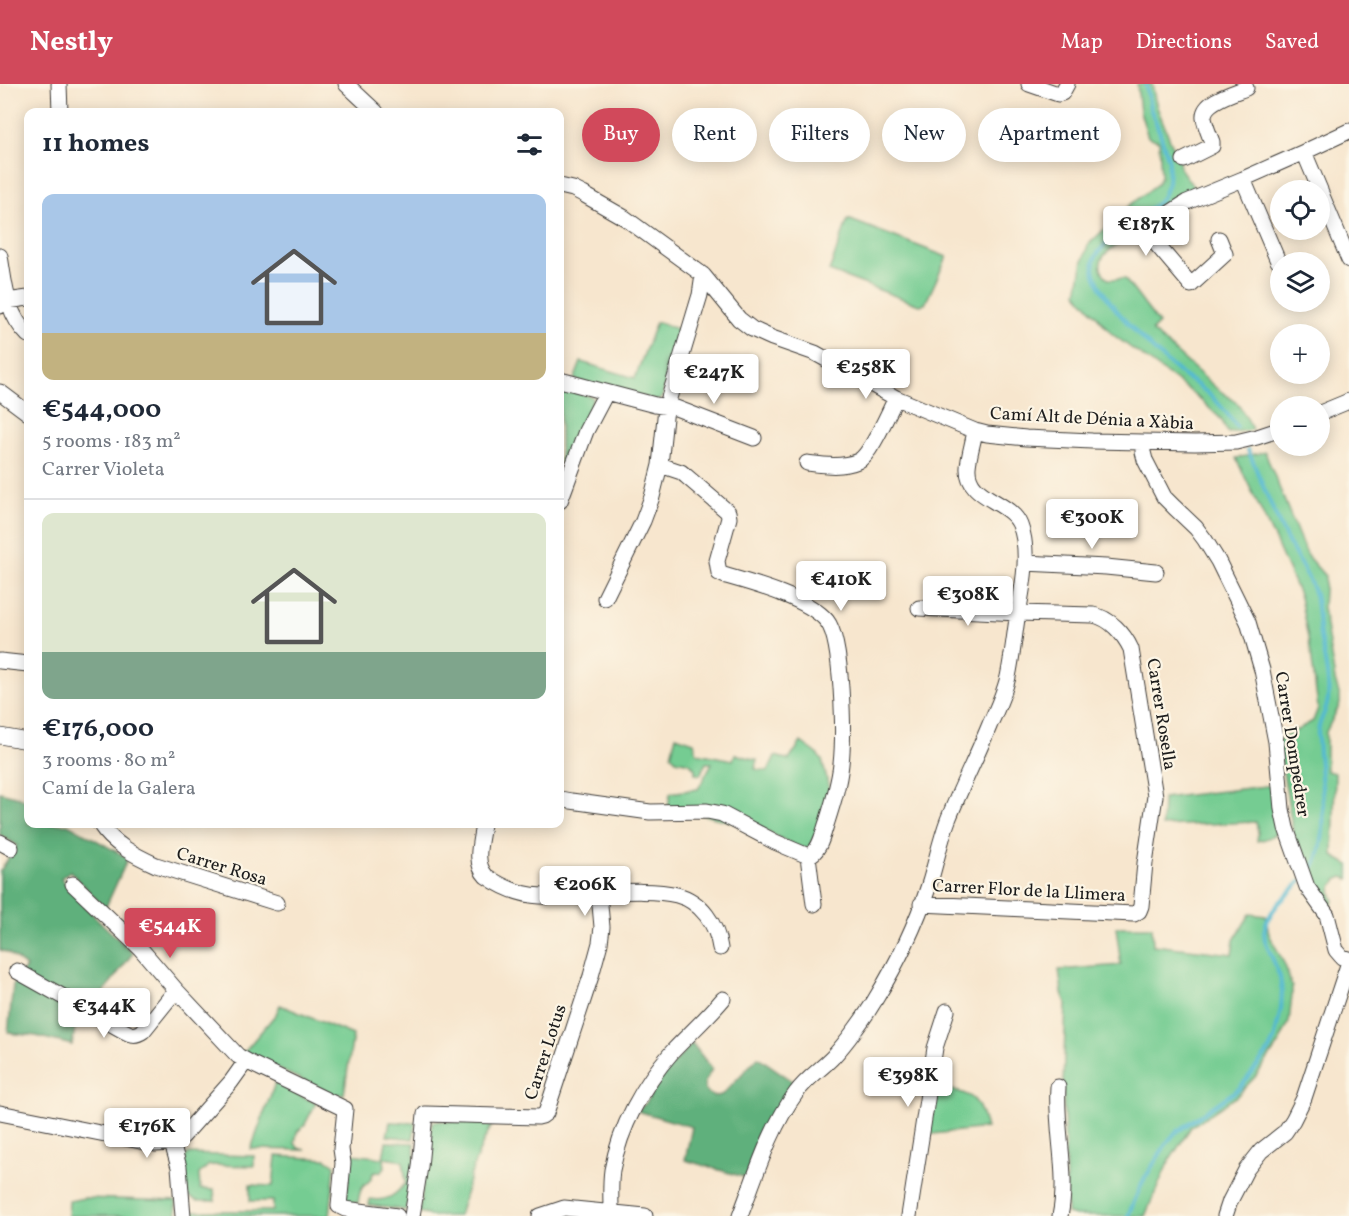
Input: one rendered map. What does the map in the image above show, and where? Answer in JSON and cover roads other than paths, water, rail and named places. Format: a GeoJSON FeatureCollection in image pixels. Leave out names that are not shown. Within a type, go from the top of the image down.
{"type":"FeatureCollection","features":[{"type":"Feature","properties":{"kind":"street"},"geometry":{"type":"LineString","coordinates":[[59,84],[60,108]]}},
{"type":"Feature","properties":{"kind":"street"},"geometry":{"type":"LineString","coordinates":[[346,84],[372,108]]}},
{"type":"Feature","properties":{"kind":"street"},"geometry":{"type":"LineString","coordinates":[[1029,84],[1058,94],[1064,91],[1067,84]]}},
{"type":"Feature","properties":{"kind":"street"},"geometry":{"type":"LineString","coordinates":[[1184,160],[1212,146],[1204,116],[1205,109],[1210,103],[1249,85]]}},
{"type":"Feature","properties":{"kind":"street"},"geometry":{"type":"LineString","coordinates":[[1219,239],[1225,254],[1191,285],[1152,239],[1150,232],[1156,222],[1187,202],[1304,152],[1349,130]]}},
{"type":"Feature","properties":{"kind":"street"},"geometry":{"type":"LineString","coordinates":[[1304,152],[1315,180]]}},
{"type":"Feature","properties":{"kind":"street"},"geometry":{"type":"LineString","coordinates":[[1243,179],[1274,252]]}},
{"type":"Feature","properties":{"kind":"street","name":"Camí Alt de Dénia a Xàbia"},"geometry":{"type":"LineString","coordinates":[[564,187],[584,194],[625,218],[703,275],[739,319],[752,329],[815,353],[896,398],[975,431],[1026,438],[1143,442],[1228,442],[1270,432]]}},
{"type":"Feature","properties":{"kind":"street"},"geometry":{"type":"LineString","coordinates":[[1330,215],[1349,260]]}},
{"type":"Feature","properties":{"kind":"street"},"geometry":{"type":"LineString","coordinates":[[0,256],[4,304],[24,330]]}},
{"type":"Feature","properties":{"kind":"street"},"geometry":{"type":"LineString","coordinates":[[605,598],[643,521],[652,496],[660,465],[666,408],[700,296],[703,275]]}},
{"type":"Feature","properties":{"kind":"street"},"geometry":{"type":"LineString","coordinates":[[4,304],[24,299]]}},
{"type":"Feature","properties":{"kind":"street"},"geometry":{"type":"LineString","coordinates":[[564,381],[666,408],[676,408],[754,438]]}},
{"type":"Feature","properties":{"kind":"street"},"geometry":{"type":"LineString","coordinates":[[0,392],[24,410]]}},
{"type":"Feature","properties":{"kind":"street"},"geometry":{"type":"LineString","coordinates":[[564,490],[581,443],[606,393]]}},
{"type":"Feature","properties":{"kind":"street"},"geometry":{"type":"LineString","coordinates":[[807,463],[837,465],[861,459],[870,450],[896,398]]}},
{"type":"Feature","properties":{"kind":"street"},"geometry":{"type":"LineString","coordinates":[[1330,409],[1349,401]]}},
{"type":"Feature","properties":{"kind":"street"},"geometry":{"type":"LineString","coordinates":[[921,904],[946,826],[1008,679],[1025,563],[1024,541],[1018,521],[1009,510],[981,493],[970,479],[968,467],[975,431]]}},
{"type":"Feature","properties":{"kind":"street","name":"Carrer Dompedrer"},"geometry":{"type":"LineString","coordinates":[[1143,442],[1145,460],[1164,497],[1205,540],[1251,628],[1276,742],[1286,828],[1307,887],[1327,915],[1336,950],[1342,957],[1349,960]]}},
{"type":"Feature","properties":{"kind":"street"},"geometry":{"type":"LineString","coordinates":[[564,800],[650,812],[722,814],[775,842],[808,856],[816,851],[824,832],[841,767],[843,735],[836,644],[831,627],[820,614],[795,600],[719,573],[717,561],[729,518],[728,512],[681,472],[660,465]]}},
{"type":"Feature","properties":{"kind":"street"},"geometry":{"type":"LineString","coordinates":[[1025,563],[1156,572]]}},
{"type":"Feature","properties":{"kind":"street","name":"Carrer Rosella"},"geometry":{"type":"LineString","coordinates":[[919,608],[1100,616],[1125,639],[1131,649],[1155,796],[1139,911]]}},
{"type":"Feature","properties":{"kind":"street"},"geometry":{"type":"LineString","coordinates":[[0,661],[24,664]]}},
{"type":"Feature","properties":{"kind":"street"},"geometry":{"type":"LineString","coordinates":[[0,736],[24,740]]}},
{"type":"Feature","properties":{"kind":"street","name":"Carrer Rosa"},"geometry":{"type":"LineString","coordinates":[[103,828],[113,840],[156,865],[277,903]]}},
{"type":"Feature","properties":{"kind":"street"},"geometry":{"type":"LineString","coordinates":[[482,828],[478,862],[483,873],[499,885],[535,896],[592,893],[676,895],[699,906],[708,917],[720,948]]}},
{"type":"Feature","properties":{"kind":"street"},"geometry":{"type":"LineString","coordinates":[[808,856],[814,904]]}},
{"type":"Feature","properties":{"kind":"street"},"geometry":{"type":"LineString","coordinates":[[73,884],[140,948],[238,1056],[345,1109],[340,1149],[343,1163],[339,1206],[345,1209],[397,1216]]}},
{"type":"Feature","properties":{"kind":"street","name":"Carrer Lotus"},"geometry":{"type":"LineString","coordinates":[[412,1216],[425,1114],[538,1117],[546,1113],[600,943],[602,927],[600,905],[598,898],[592,893]]}},
{"type":"Feature","properties":{"kind":"street","name":"Carrer Flor de la Llimera"},"geometry":{"type":"LineString","coordinates":[[740,1216],[771,1137],[785,1109],[804,1083],[832,1058],[872,1006],[901,952],[921,904],[1134,914],[1139,911]]}},
{"type":"Feature","properties":{"kind":"street"},"geometry":{"type":"LineString","coordinates":[[1225,1216],[1246,1170],[1261,1151],[1285,1132],[1304,1098],[1349,960]]}},
{"type":"Feature","properties":{"kind":"street"},"geometry":{"type":"LineString","coordinates":[[17,970],[134,1035],[143,1031],[176,990]]}},
{"type":"Feature","properties":{"kind":"street"},"geometry":{"type":"LineString","coordinates":[[610,1212],[614,1159],[638,1100],[651,1078],[723,999]]}},
{"type":"Feature","properties":{"kind":"street"},"geometry":{"type":"LineString","coordinates":[[909,1216],[935,1048],[947,1011]]}},
{"type":"Feature","properties":{"kind":"street"},"geometry":{"type":"LineString","coordinates":[[0,1113],[155,1144],[172,1143],[183,1136],[231,1082],[246,1061]]}},
{"type":"Feature","properties":{"kind":"street"},"geometry":{"type":"LineString","coordinates":[[1058,1087],[1062,1187],[1060,1216]]}},
{"type":"Feature","properties":{"kind":"street"},"geometry":{"type":"LineString","coordinates":[[172,1143],[178,1161],[183,1216]]}},
{"type":"Feature","properties":{"kind":"street"},"geometry":{"type":"LineString","coordinates":[[540,1216],[564,1208],[645,1216]]}},
{"type":"Feature","properties":{"kind":"waterway"},"geometry":{"type":"LineString","coordinates":[[1146,84],[1150,108],[1169,161],[1168,183],[1158,203],[1122,229],[1097,254],[1094,261],[1095,274],[1102,289],[1127,322],[1183,376],[1211,396],[1237,427]]}},
{"type":"Feature","properties":{"kind":"waterway"},"geometry":{"type":"LineString","coordinates":[[1248,450],[1284,534],[1315,595],[1328,679],[1327,704],[1318,734],[1323,809],[1321,848],[1315,864],[1306,876]]}},
{"type":"Feature","properties":{"kind":"waterway"},"geometry":{"type":"LineString","coordinates":[[1128,1216],[1142,1183],[1175,1133],[1240,1088],[1268,1052],[1274,1040],[1281,1009],[1282,991],[1280,977],[1264,932],[1272,912],[1301,881]]}}]}
